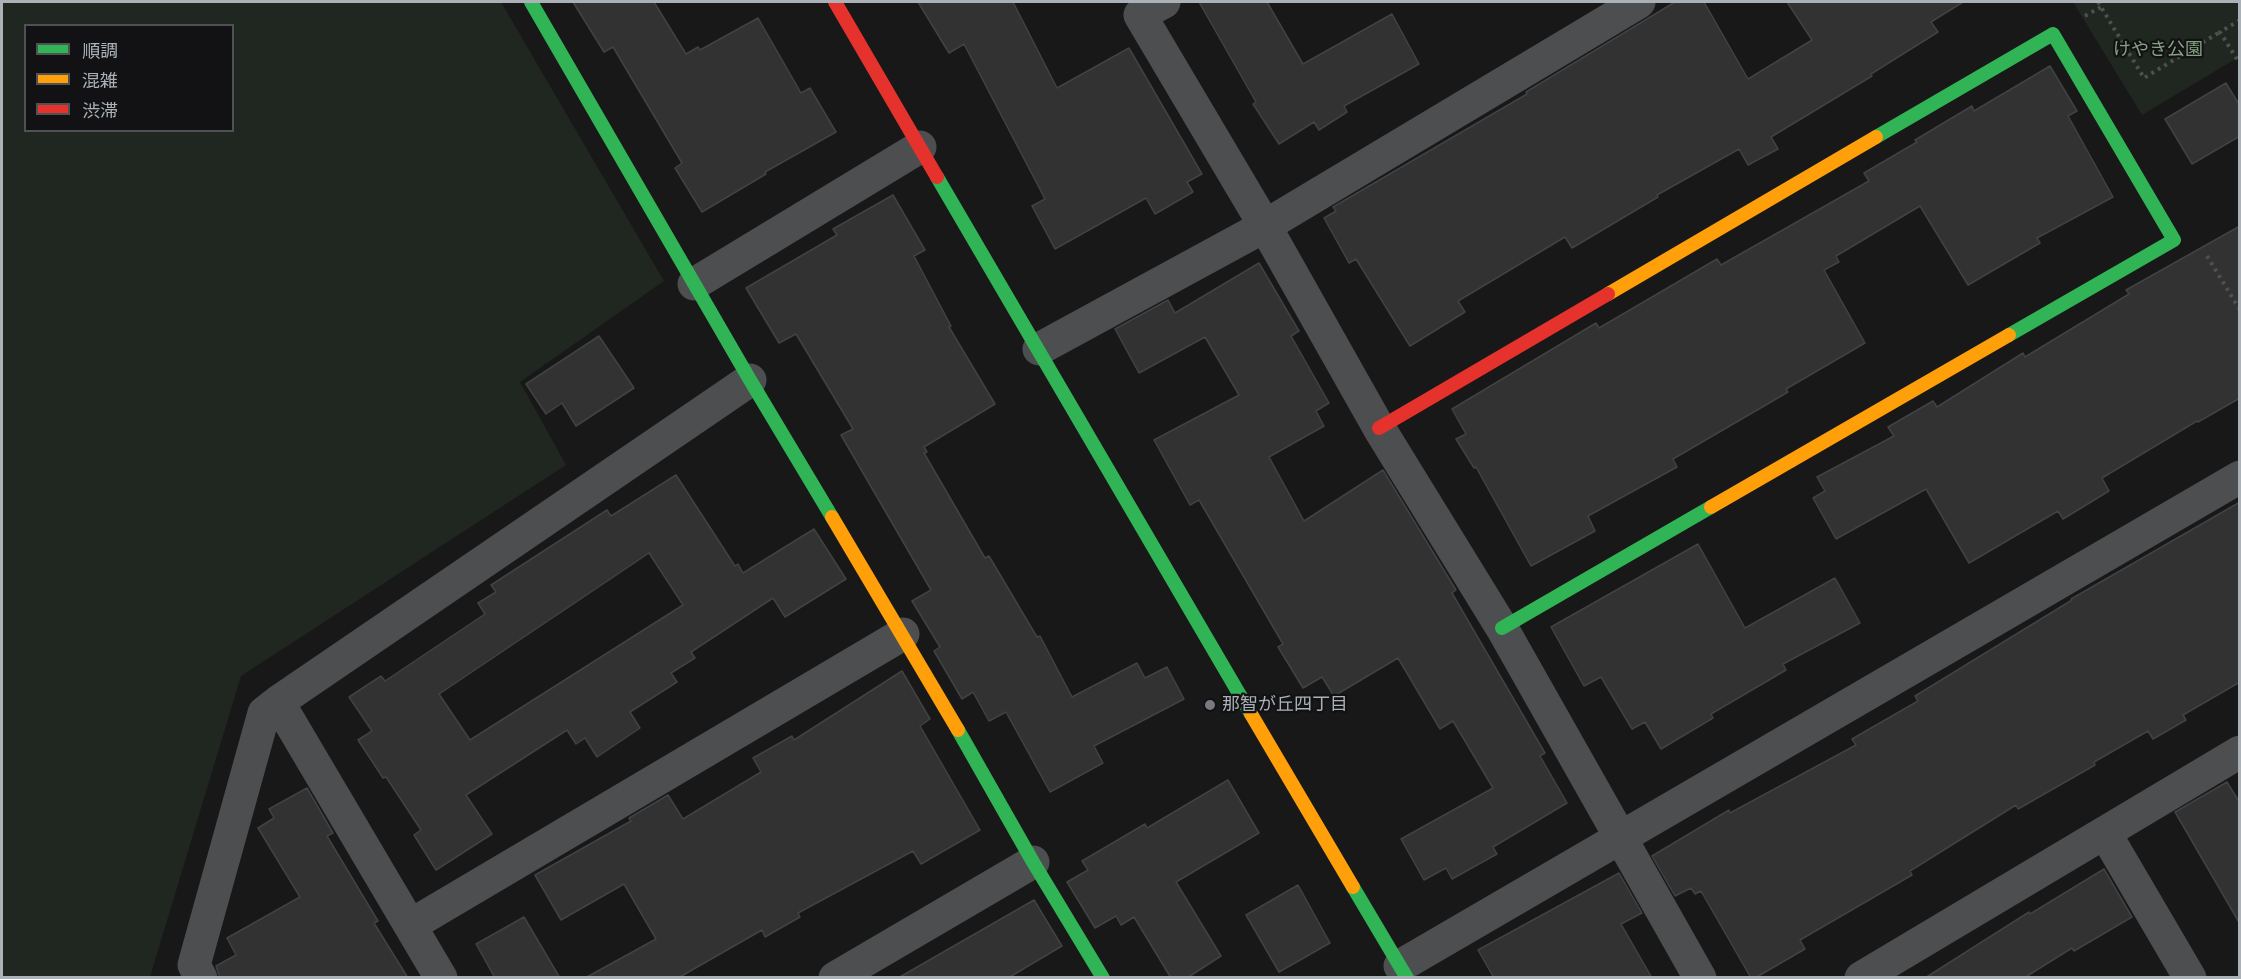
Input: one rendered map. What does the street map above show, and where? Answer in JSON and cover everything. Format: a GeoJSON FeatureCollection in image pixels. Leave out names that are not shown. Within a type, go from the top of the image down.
{"type":"FeatureCollection","features":[{"type":"Feature","properties":{"kind":"street"},"geometry":{"type":"LineString","coordinates":[[531,2],[750,380],[903,634],[1033,862],[1103,978]]}},
{"type":"Feature","properties":{"kind":"street"},"geometry":{"type":"LineString","coordinates":[[835,2],[1403,972],[1620,839],[2240,477]]}},
{"type":"Feature","properties":{"kind":"street"},"geometry":{"type":"LineString","coordinates":[[1164,2],[1140,15],[1265,226],[1379,428],[1502,628],[1700,978]]}},
{"type":"Feature","properties":{"kind":"street"},"geometry":{"type":"LineString","coordinates":[[1039,349],[1265,226],[1639,2]]}},
{"type":"Feature","properties":{"kind":"street"},"geometry":{"type":"LineString","coordinates":[[1379,428],[2053,34],[2174,240],[1502,628]]}},
{"type":"Feature","properties":{"kind":"street"},"geometry":{"type":"LineString","coordinates":[[694,284],[920,147]]}},
{"type":"Feature","properties":{"kind":"street"},"geometry":{"type":"LineString","coordinates":[[201,978],[194,965],[264,713],[750,380]]}},
{"type":"Feature","properties":{"kind":"street"},"geometry":{"type":"LineString","coordinates":[[411,925],[903,634]]}},
{"type":"Feature","properties":{"kind":"street"},"geometry":{"type":"LineString","coordinates":[[278,702],[441,978]]}},
{"type":"Feature","properties":{"kind":"street"},"geometry":{"type":"LineString","coordinates":[[1861,978],[2240,752]]}},
{"type":"Feature","properties":{"kind":"street"},"geometry":{"type":"LineString","coordinates":[[2105,833],[2190,978]]}},
{"type":"Feature","properties":{"kind":"street"},"geometry":{"type":"LineString","coordinates":[[835,978],[1033,862]]}},
{"type":"Feature","properties":{"kind":"path"},"geometry":{"type":"LineString","coordinates":[[2098,2],[2144,78],[2240,20]]}},
{"type":"Feature","properties":{"kind":"path"},"geometry":{"type":"LineString","coordinates":[[2220,32],[2240,64]]}},
{"type":"Feature","properties":{"kind":"path"},"geometry":{"type":"LineString","coordinates":[[2174,240],[2201,246],[2240,310]]}},
{"type":"Feature","properties":{"kind":"green space"},"geometry":{"type":"Polygon","coordinates":[[[2,2],[501,2],[664,281],[520,382],[566,465],[241,676],[150,977],[2,977],[2,2]]]}},
{"type":"Feature","properties":{"kind":"green space","name":"けやき公園"},"geometry":{"type":"Polygon","coordinates":[[[2073,2],[2239,2],[2239,57],[2142,115],[2073,2]]]}},
{"type":"Feature","properties":{"kind":"building"},"geometry":{"type":"Polygon","coordinates":[[[573,2],[654,2],[686,54],[698,47],[700,50],[758,18],[801,93],[810,88],[836,132],[765,172],[766,174],[702,212],[675,168],[682,163],[613,47],[604,52],[573,2]]]}},
{"type":"Feature","properties":{"kind":"building"},"geometry":{"type":"Polygon","coordinates":[[[918,2],[1013,2],[1057,88],[1129,48],[1202,174],[1187,182],[1193,192],[1155,214],[1146,198],[1055,249],[1032,206],[1045,199],[964,44],[949,53],[918,2]]]}},
{"type":"Feature","properties":{"kind":"building"},"geometry":{"type":"Polygon","coordinates":[[[1199,2],[1267,2],[1303,64],[1392,14],[1419,64],[1344,106],[1347,112],[1319,130],[1314,122],[1279,144],[1253,104],[1256,102],[1199,2]]]}},
{"type":"Feature","properties":{"kind":"building"},"geometry":{"type":"Polygon","coordinates":[[[1675,2],[1704,2],[1748,79],[1812,40],[1787,2],[1963,2],[1931,22],[1938,32],[1871,74],[1872,76],[1771,137],[1778,149],[1748,165],[1739,149],[1657,195],[1658,197],[1572,248],[1565,237],[1458,301],[1465,312],[1410,346],[1356,259],[1349,263],[1324,218],[1336,211],[1333,207],[1527,94],[1526,92],[1675,2]]]}},
{"type":"Feature","properties":{"kind":"building"},"geometry":{"type":"Polygon","coordinates":[[[2050,66],[2077,111],[2068,116],[2113,197],[2037,238],[2040,243],[1968,285],[1920,206],[1836,256],[1839,262],[1824,270],[1865,343],[1786,389],[1788,392],[1673,459],[1677,467],[1588,516],[1595,531],[1531,566],[1476,467],[1474,468],[1456,439],[1466,434],[1452,409],[1596,323],[1599,328],[1717,259],[1721,265],[1869,181],[1864,173],[1917,142],[1915,140],[1972,106],[1974,111],[2050,66]]]}},
{"type":"Feature","properties":{"kind":"building"},"geometry":{"type":"Polygon","coordinates":[[[2226,83],[2240,106],[2240,136],[2192,164],[2165,119],[2226,83]]]}},
{"type":"Feature","properties":{"kind":"building"},"geometry":{"type":"Polygon","coordinates":[[[893,195],[925,250],[914,256],[951,326],[949,327],[995,404],[924,447],[927,452],[924,453],[985,558],[989,556],[1037,637],[1040,636],[1072,697],[1137,663],[1145,678],[1167,667],[1184,699],[1094,746],[1103,763],[1050,792],[1006,712],[989,721],[973,692],[962,699],[934,651],[940,647],[912,601],[931,590],[841,435],[853,429],[796,334],[779,343],[746,288],[837,235],[833,229],[893,195]]]}},
{"type":"Feature","properties":{"kind":"building"},"geometry":{"type":"Polygon","coordinates":[[[2240,226],[2240,398],[2102,478],[2109,491],[2063,519],[2058,511],[1969,563],[1926,489],[1836,539],[1813,498],[1825,491],[1817,477],[1894,436],[1888,427],[1933,401],[1937,407],[2023,353],[2025,357],[2129,294],[2126,290],[2240,226]]]}},
{"type":"Feature","properties":{"kind":"building"},"geometry":{"type":"Polygon","coordinates":[[[1259,263],[1299,331],[1291,336],[1329,403],[1316,411],[1324,426],[1269,457],[1304,521],[1383,470],[1456,590],[1452,593],[1545,753],[1540,756],[1567,803],[1493,847],[1497,854],[1452,879],[1446,868],[1424,880],[1401,839],[1493,788],[1453,721],[1440,729],[1398,658],[1334,696],[1322,677],[1303,688],[1278,647],[1283,644],[1199,500],[1190,505],[1154,440],[1239,395],[1205,337],[1139,373],[1115,329],[1168,300],[1175,313],[1259,263]]]}},
{"type":"Feature","properties":{"kind":"building"},"geometry":{"type":"Polygon","coordinates":[[[599,336],[634,388],[576,426],[562,403],[546,414],[526,384],[599,336]]]}},
{"type":"Feature","properties":{"kind":"building"},"geometry":{"type":"Polygon","coordinates":[[[676,475],[735,566],[738,564],[743,573],[814,529],[846,579],[785,617],[773,598],[691,652],[695,658],[671,673],[677,682],[630,712],[640,728],[597,757],[585,738],[576,744],[567,730],[466,795],[492,834],[436,870],[414,835],[421,830],[358,740],[372,731],[349,697],[381,676],[385,681],[485,614],[478,603],[496,592],[491,585],[607,510],[611,516],[676,475]],[[649,553],[439,694],[470,740],[683,605],[649,553]]]}},
{"type":"Feature","properties":{"kind":"building"},"geometry":{"type":"Polygon","coordinates":[[[2240,502],[2240,682],[2183,715],[2186,720],[2153,739],[2148,731],[2094,762],[2095,765],[2018,809],[2016,805],[1910,871],[1912,875],[1800,940],[1805,949],[1755,978],[1751,978],[1701,891],[1695,894],[1691,888],[1675,896],[1652,856],[1729,810],[1730,813],[1856,745],[1852,739],[1918,701],[1915,696],[2071,599],[2240,502]]]}},
{"type":"Feature","properties":{"kind":"building"},"geometry":{"type":"Polygon","coordinates":[[[1698,544],[1745,628],[1835,578],[1860,623],[1783,664],[1786,670],[1711,714],[1713,718],[1661,749],[1645,722],[1632,729],[1601,677],[1584,686],[1551,627],[1698,544]]]}},
{"type":"Feature","properties":{"kind":"building"},"geometry":{"type":"Polygon","coordinates":[[[902,671],[930,719],[920,726],[980,830],[921,864],[913,851],[798,913],[800,917],[765,937],[762,930],[678,978],[585,978],[656,939],[624,884],[561,920],[535,875],[631,821],[629,818],[668,795],[683,819],[761,772],[753,758],[792,736],[794,740],[902,671]]]}},
{"type":"Feature","properties":{"kind":"building"},"geometry":{"type":"Polygon","coordinates":[[[1228,780],[1259,833],[1176,882],[1221,956],[1187,978],[1171,978],[1134,917],[1121,925],[1116,916],[1095,928],[1067,882],[1088,870],[1082,861],[1145,824],[1147,828],[1228,780]]]}},
{"type":"Feature","properties":{"kind":"building"},"geometry":{"type":"Polygon","coordinates":[[[2227,782],[2240,803],[2240,924],[2175,812],[2227,782]]]}},
{"type":"Feature","properties":{"kind":"building"},"geometry":{"type":"Polygon","coordinates":[[[307,788],[333,833],[327,836],[378,921],[374,923],[408,978],[220,978],[216,966],[236,955],[227,938],[300,897],[258,828],[274,818],[269,809],[307,788]]]}},
{"type":"Feature","properties":{"kind":"building"},"geometry":{"type":"Polygon","coordinates":[[[2104,869],[2132,917],[2074,951],[2072,948],[2024,978],[1925,978],[2029,912],[2030,914],[2104,869]]]}},
{"type":"Feature","properties":{"kind":"building"},"geometry":{"type":"Polygon","coordinates":[[[1619,873],[1642,913],[1621,924],[1652,978],[1494,978],[1478,950],[1619,873]]]}},
{"type":"Feature","properties":{"kind":"building"},"geometry":{"type":"Polygon","coordinates":[[[1298,885],[1330,943],[1279,972],[1246,915],[1298,885]]]}},
{"type":"Feature","properties":{"kind":"building"},"geometry":{"type":"Polygon","coordinates":[[[1034,900],[1062,946],[1008,978],[898,978],[1034,900]]]}},
{"type":"Feature","properties":{"kind":"building"},"geometry":{"type":"Polygon","coordinates":[[[524,917],[560,978],[495,978],[476,944],[524,917]]]}},
{"type":"Feature","properties":{"kind":"traffic: fast"},"geometry":{"type":"LineString","coordinates":[[531,2],[832,517]]}},
{"type":"Feature","properties":{"kind":"traffic: fast"},"geometry":{"type":"LineString","coordinates":[[1876,137],[2053,34],[2174,240],[2009,335]]}},
{"type":"Feature","properties":{"kind":"traffic: fast"},"geometry":{"type":"LineString","coordinates":[[937,177],[1251,714]]}},
{"type":"Feature","properties":{"kind":"traffic: fast"},"geometry":{"type":"LineString","coordinates":[[1502,628],[1711,507]]}},
{"type":"Feature","properties":{"kind":"traffic: fast"},"geometry":{"type":"LineString","coordinates":[[958,730],[1033,862],[1103,978]]}},
{"type":"Feature","properties":{"kind":"traffic: fast"},"geometry":{"type":"LineString","coordinates":[[1353,887],[1407,978]]}},
{"type":"Feature","properties":{"kind":"traffic: slow"},"geometry":{"type":"LineString","coordinates":[[1608,294],[1876,137]]}},
{"type":"Feature","properties":{"kind":"traffic: slow"},"geometry":{"type":"LineString","coordinates":[[1711,507],[2009,335]]}},
{"type":"Feature","properties":{"kind":"traffic: slow"},"geometry":{"type":"LineString","coordinates":[[832,517],[958,730]]}},
{"type":"Feature","properties":{"kind":"traffic: slow"},"geometry":{"type":"LineString","coordinates":[[1251,714],[1353,887]]}},
{"type":"Feature","properties":{"kind":"traffic: jam"},"geometry":{"type":"LineString","coordinates":[[835,2],[937,177]]}},
{"type":"Feature","properties":{"kind":"traffic: jam"},"geometry":{"type":"LineString","coordinates":[[1379,428],[1608,294]]}},
{"type":"Feature","properties":{"kind":"place","name":"那智が丘四丁目"},"geometry":{"type":"Point","coordinates":[1210,705]}}]}
